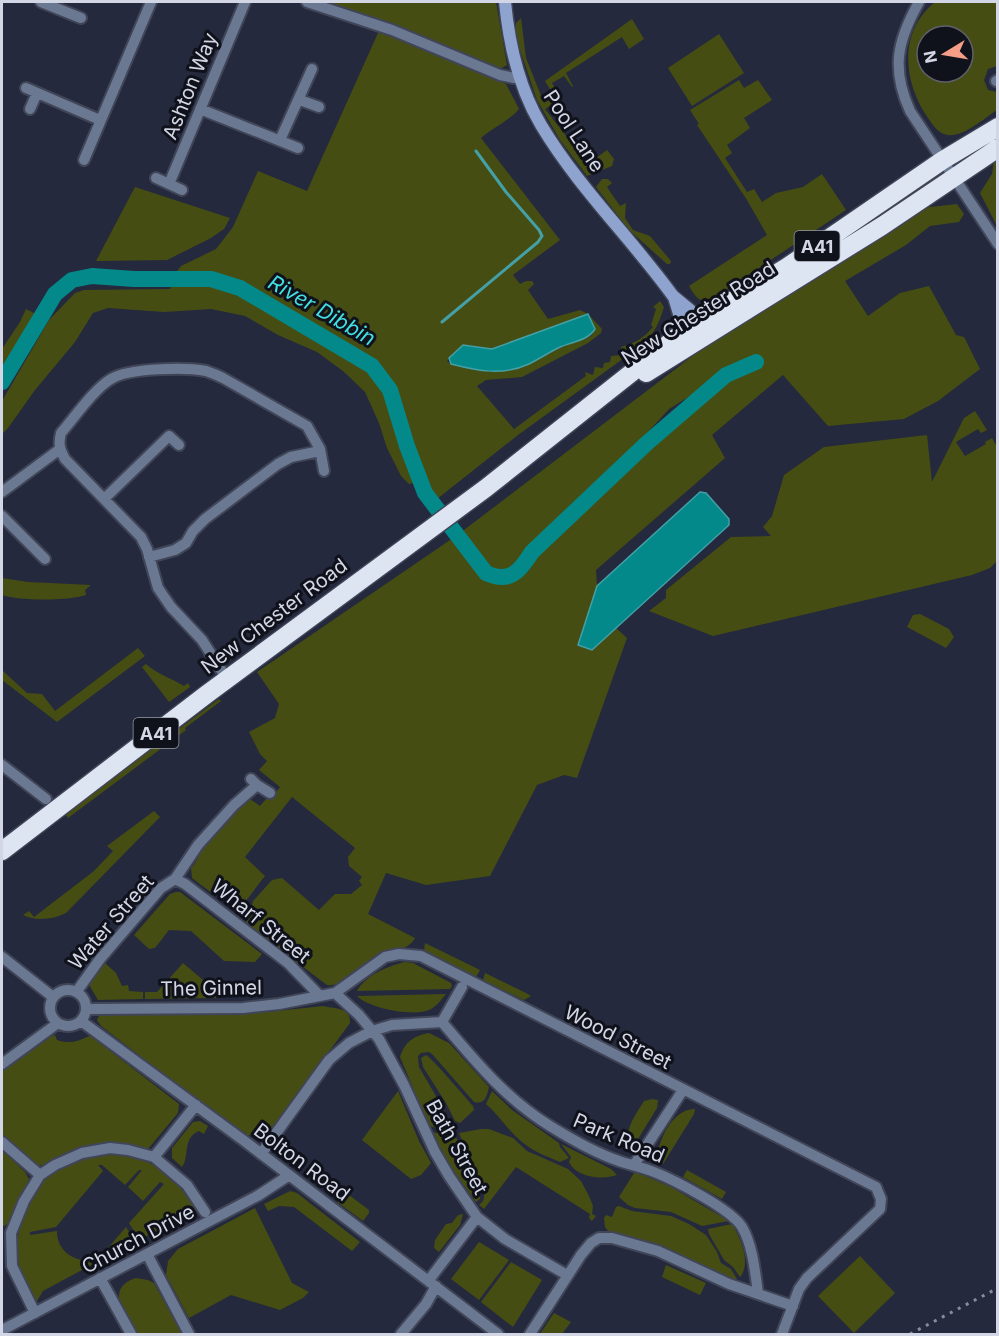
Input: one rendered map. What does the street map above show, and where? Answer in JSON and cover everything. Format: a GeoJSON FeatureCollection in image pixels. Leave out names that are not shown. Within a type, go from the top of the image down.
{"type":"FeatureCollection","features":[{"type":"Feature","properties":{"kind":"highway","name":"New Chester Road"},"geometry":{"type":"LineString","coordinates":[[2,851],[227,679],[486,488],[574,418],[696,329],[943,160],[998,127]]}},
{"type":"Feature","properties":{"kind":"highway","name":"New Chester Road"},"geometry":{"type":"LineString","coordinates":[[696,329],[873,231],[998,148]]}},
{"type":"Feature","properties":{"kind":"street"},"geometry":{"type":"LineString","coordinates":[[40,2],[81,18]]}},
{"type":"Feature","properties":{"kind":"street"},"geometry":{"type":"LineString","coordinates":[[84,160],[151,2]]}},
{"type":"Feature","properties":{"kind":"street","name":"Ashton Way"},"geometry":{"type":"LineString","coordinates":[[169,184],[244,2]]}},
{"type":"Feature","properties":{"kind":"street","name":"Pool Lane"},"geometry":{"type":"LineString","coordinates":[[307,2],[392,30],[500,75],[520,77],[541,124],[571,168],[674,296],[690,310],[696,329]]}},
{"type":"Feature","properties":{"kind":"street"},"geometry":{"type":"LineString","coordinates":[[505,2],[520,77]]}},
{"type":"Feature","properties":{"kind":"street"},"geometry":{"type":"LineString","coordinates":[[919,2],[907,24],[898,57],[902,94],[910,111],[998,244]]}},
{"type":"Feature","properties":{"kind":"street"},"geometry":{"type":"LineString","coordinates":[[280,140],[312,69]]}},
{"type":"Feature","properties":{"kind":"street"},"geometry":{"type":"LineString","coordinates":[[26,88],[100,120]]}},
{"type":"Feature","properties":{"kind":"street"},"geometry":{"type":"LineString","coordinates":[[30,109],[37,93]]}},
{"type":"Feature","properties":{"kind":"street"},"geometry":{"type":"LineString","coordinates":[[300,100],[319,107]]}},
{"type":"Feature","properties":{"kind":"street"},"geometry":{"type":"LineString","coordinates":[[200,109],[298,148]]}},
{"type":"Feature","properties":{"kind":"street"},"geometry":{"type":"LineString","coordinates":[[156,178],[182,190]]}},
{"type":"Feature","properties":{"kind":"street"},"geometry":{"type":"LineString","coordinates":[[227,679],[202,640],[171,607],[158,588],[141,537],[65,459],[60,449],[61,433],[111,378],[132,371],[195,370],[209,372],[307,426],[320,451],[324,471]]}},
{"type":"Feature","properties":{"kind":"street"},"geometry":{"type":"LineString","coordinates":[[104,499],[169,436],[179,445]]}},
{"type":"Feature","properties":{"kind":"street"},"geometry":{"type":"LineString","coordinates":[[2,492],[60,449]]}},
{"type":"Feature","properties":{"kind":"street"},"geometry":{"type":"LineString","coordinates":[[149,557],[175,550],[186,543],[193,531],[206,519],[278,464],[291,457],[320,451]]}},
{"type":"Feature","properties":{"kind":"street"},"geometry":{"type":"LineString","coordinates":[[2,516],[45,559]]}},
{"type":"Feature","properties":{"kind":"street"},"geometry":{"type":"LineString","coordinates":[[2,765],[46,799]]}},
{"type":"Feature","properties":{"kind":"street","name":"Water Street"},"geometry":{"type":"LineString","coordinates":[[77,991],[100,959],[161,888],[175,879],[198,845],[254,782],[270,793]]}},
{"type":"Feature","properties":{"kind":"street","name":"Wharf Street"},"geometry":{"type":"LineString","coordinates":[[175,879],[185,884],[288,963],[320,996]]}},
{"type":"Feature","properties":{"kind":"street","name":"Wood Street"},"geometry":{"type":"LineString","coordinates":[[335,993],[385,957],[399,954],[421,956],[876,1187],[881,1199],[880,1209],[807,1278],[799,1289],[793,1306]]}},
{"type":"Feature","properties":{"kind":"street"},"geometry":{"type":"LineString","coordinates":[[2,957],[53,997]]}},
{"type":"Feature","properties":{"kind":"street"},"geometry":{"type":"LineString","coordinates":[[261,1154],[329,1060],[349,1043],[372,1031],[392,1025],[442,1022],[462,987]]}},
{"type":"Feature","properties":{"kind":"street"},"geometry":{"type":"LineString","coordinates":[[64,989],[77,991],[85,999],[87,1009],[81,1021],[71,1026],[58,1023],[51,1015],[53,997],[64,989]]}},
{"type":"Feature","properties":{"kind":"street"},"geometry":{"type":"LineString","coordinates":[[335,993],[359,1015],[372,1031]]}},
{"type":"Feature","properties":{"kind":"street","name":"The Ginnel"},"geometry":{"type":"LineString","coordinates":[[87,1009],[243,1008],[279,1004],[335,993]]}},
{"type":"Feature","properties":{"kind":"street","name":"Bolton Road"},"geometry":{"type":"LineString","coordinates":[[81,1021],[433,1283],[498,1335]]}},
{"type":"Feature","properties":{"kind":"street","name":"Park Road"},"geometry":{"type":"LineString","coordinates":[[442,1022],[498,1087],[526,1111],[593,1150],[619,1162],[665,1177],[721,1208],[741,1226],[752,1260],[758,1293]]}},
{"type":"Feature","properties":{"kind":"street"},"geometry":{"type":"LineString","coordinates":[[2,1064],[58,1023]]}},
{"type":"Feature","properties":{"kind":"street","name":"Bath Street"},"geometry":{"type":"LineString","coordinates":[[372,1031],[380,1039],[443,1167],[477,1217],[505,1239],[567,1275]]}},
{"type":"Feature","properties":{"kind":"street"},"geometry":{"type":"LineString","coordinates":[[634,1165],[683,1090]]}},
{"type":"Feature","properties":{"kind":"street"},"geometry":{"type":"LineString","coordinates":[[154,1156],[196,1105]]}},
{"type":"Feature","properties":{"kind":"street"},"geometry":{"type":"LineString","coordinates":[[2,1142],[40,1175]]}},
{"type":"Feature","properties":{"kind":"street"},"geometry":{"type":"LineString","coordinates":[[35,1313],[12,1266],[11,1233],[24,1201],[40,1175],[55,1165],[82,1153],[110,1148],[154,1156],[187,1185],[205,1212]]}},
{"type":"Feature","properties":{"kind":"street","name":"Church Drive"},"geometry":{"type":"LineString","coordinates":[[2,1330],[259,1195],[288,1176]]}},
{"type":"Feature","properties":{"kind":"street"},"geometry":{"type":"LineString","coordinates":[[401,1335],[426,1304],[433,1283],[477,1217]]}},
{"type":"Feature","properties":{"kind":"street"},"geometry":{"type":"LineString","coordinates":[[530,1335],[567,1275],[591,1243],[599,1238],[612,1238],[658,1251],[729,1284],[793,1306],[782,1335]]}},
{"type":"Feature","properties":{"kind":"street"},"geometry":{"type":"LineString","coordinates":[[147,1254],[189,1335]]}},
{"type":"Feature","properties":{"kind":"street"},"geometry":{"type":"LineString","coordinates":[[100,1278],[131,1335]]}},
{"type":"Feature","properties":{"kind":"shaded area"},"geometry":{"type":"Polygon","coordinates":[[[317,2],[496,2],[507,65],[502,68],[491,67],[317,2]]]}},
{"type":"Feature","properties":{"kind":"shaded area"},"geometry":{"type":"Polygon","coordinates":[[[935,2],[997,2],[997,66],[988,69],[984,80],[988,90],[997,92],[997,110],[959,134],[941,133],[935,128],[920,104],[909,73],[910,42],[915,28],[915,84],[975,84],[975,24],[917,24],[923,14],[935,2]]]}},
{"type":"Feature","properties":{"kind":"shaded area"},"geometry":{"type":"Polygon","coordinates":[[[521,18],[526,58],[544,103],[554,96],[545,81],[632,19],[644,39],[629,49],[622,37],[566,73],[573,86],[564,76],[552,83],[561,99],[545,109],[588,164],[607,150],[614,159],[612,166],[587,176],[560,140],[537,100],[515,35],[516,23],[521,18]]]}},
{"type":"Feature","properties":{"kind":"shaded area"},"geometry":{"type":"Polygon","coordinates":[[[378,33],[399,37],[506,84],[519,109],[481,138],[560,240],[513,275],[520,284],[532,281],[534,284],[528,290],[548,319],[580,310],[588,314],[602,329],[601,333],[588,343],[522,377],[486,380],[477,386],[514,429],[586,376],[585,372],[593,375],[595,367],[603,368],[604,363],[610,362],[611,356],[621,355],[621,347],[635,342],[646,334],[653,327],[651,325],[656,309],[653,307],[660,301],[664,307],[661,316],[651,335],[625,351],[624,358],[518,435],[437,499],[426,480],[409,484],[401,476],[387,448],[365,392],[343,371],[317,352],[278,335],[245,316],[211,309],[164,312],[108,308],[93,313],[75,342],[2,434],[2,401],[49,320],[75,293],[84,290],[170,289],[175,274],[181,266],[216,249],[233,227],[258,171],[307,191],[378,33]],[[588,314],[492,349],[463,345],[447,361],[451,364],[492,372],[531,363],[559,348],[591,336],[595,329],[588,314]]]}},
{"type":"Feature","properties":{"kind":"shaded area"},"geometry":{"type":"Polygon","coordinates":[[[719,34],[744,73],[692,106],[668,68],[719,34]]]}},
{"type":"Feature","properties":{"kind":"shaded area"},"geometry":{"type":"Polygon","coordinates":[[[739,80],[744,88],[758,80],[772,100],[744,118],[750,128],[727,145],[732,153],[725,158],[747,192],[754,189],[762,202],[776,193],[803,187],[822,174],[846,210],[709,301],[702,301],[689,286],[767,235],[747,200],[697,125],[699,124],[690,110],[739,80]]]}},
{"type":"Feature","properties":{"kind":"shaded area"},"geometry":{"type":"Polygon","coordinates":[[[997,159],[997,226],[980,193],[992,174],[994,161],[997,159]]]}},
{"type":"Feature","properties":{"kind":"shaded area"},"geometry":{"type":"Polygon","coordinates":[[[602,179],[608,179],[612,183],[607,187],[620,206],[626,203],[625,218],[633,230],[650,236],[671,261],[670,264],[667,264],[629,230],[596,187],[602,179]]]}},
{"type":"Feature","properties":{"kind":"shaded area"},"geometry":{"type":"Polygon","coordinates":[[[135,187],[230,218],[224,229],[211,238],[167,260],[96,261],[135,187]]]}},
{"type":"Feature","properties":{"kind":"shaded area"},"geometry":{"type":"Polygon","coordinates":[[[957,204],[964,214],[959,222],[930,226],[906,245],[845,281],[868,316],[900,293],[929,286],[956,335],[964,337],[980,369],[938,401],[904,419],[828,426],[783,375],[712,435],[725,458],[596,570],[597,586],[578,645],[592,650],[616,628],[627,638],[577,778],[564,775],[537,785],[490,876],[426,885],[386,873],[368,914],[415,938],[408,946],[380,955],[344,980],[332,985],[327,985],[246,924],[253,901],[272,880],[282,878],[319,910],[335,894],[351,894],[362,885],[359,881],[362,877],[349,866],[348,857],[355,848],[292,797],[245,857],[265,876],[236,913],[226,904],[231,899],[231,894],[224,889],[213,894],[192,878],[191,868],[201,851],[231,816],[250,799],[260,806],[267,798],[270,800],[280,787],[259,770],[267,761],[260,754],[249,732],[275,718],[279,704],[257,672],[453,538],[482,576],[489,580],[511,582],[527,572],[537,555],[591,503],[595,503],[651,446],[725,383],[756,366],[737,362],[708,385],[669,409],[637,444],[570,505],[506,571],[493,569],[460,533],[740,320],[921,208],[957,204]]]}},
{"type":"Feature","properties":{"kind":"shaded area"},"geometry":{"type":"Polygon","coordinates":[[[26,309],[36,314],[2,367],[2,349],[26,309]]]}},
{"type":"Feature","properties":{"kind":"shaded area"},"geometry":{"type":"Polygon","coordinates":[[[588,314],[595,329],[592,333],[519,368],[490,371],[451,364],[449,358],[463,345],[492,349],[588,314]]]}},
{"type":"Feature","properties":{"kind":"shaded area"},"geometry":{"type":"Polygon","coordinates":[[[975,411],[987,430],[981,433],[978,429],[956,442],[965,456],[992,438],[997,447],[997,561],[990,568],[972,575],[713,636],[649,611],[666,598],[666,590],[731,537],[771,536],[763,527],[772,516],[784,475],[824,447],[927,435],[932,482],[964,418],[975,411]]]}},
{"type":"Feature","properties":{"kind":"shaded area"},"geometry":{"type":"Polygon","coordinates":[[[700,492],[706,493],[729,519],[729,525],[592,650],[578,645],[597,586],[700,492]]]}},
{"type":"Feature","properties":{"kind":"shaded area"},"geometry":{"type":"Polygon","coordinates":[[[2,578],[28,582],[91,585],[85,590],[86,595],[78,597],[32,599],[2,595],[2,578]]]}},
{"type":"Feature","properties":{"kind":"shaded area"},"geometry":{"type":"Polygon","coordinates":[[[920,614],[949,629],[954,637],[946,648],[907,627],[913,615],[920,614]]]}},
{"type":"Feature","properties":{"kind":"shaded area"},"geometry":{"type":"Polygon","coordinates":[[[138,648],[145,656],[57,722],[2,680],[2,670],[27,693],[42,694],[55,711],[138,648]]]}},
{"type":"Feature","properties":{"kind":"shaded area"},"geometry":{"type":"Polygon","coordinates":[[[146,664],[184,686],[188,683],[190,687],[169,702],[142,667],[146,664]]]}},
{"type":"Feature","properties":{"kind":"shaded area"},"geometry":{"type":"Polygon","coordinates":[[[219,699],[221,701],[185,728],[186,730],[68,818],[65,814],[219,699]]]}},
{"type":"Feature","properties":{"kind":"shaded area"},"geometry":{"type":"Polygon","coordinates":[[[154,811],[160,817],[66,913],[44,919],[23,915],[29,911],[34,917],[94,871],[113,851],[107,846],[154,811]]]}},
{"type":"Feature","properties":{"kind":"shaded area"},"geometry":{"type":"Polygon","coordinates":[[[180,892],[262,954],[255,962],[224,961],[191,931],[169,930],[155,948],[149,949],[134,935],[170,894],[180,892]]]}},
{"type":"Feature","properties":{"kind":"shaded area"},"geometry":{"type":"Polygon","coordinates":[[[425,943],[480,970],[476,977],[424,950],[425,943]]]}},
{"type":"Feature","properties":{"kind":"shaded area"},"geometry":{"type":"Polygon","coordinates":[[[104,962],[116,973],[122,986],[128,985],[129,991],[143,992],[143,999],[98,1000],[88,983],[104,962]]]}},
{"type":"Feature","properties":{"kind":"shaded area"},"geometry":{"type":"Polygon","coordinates":[[[405,962],[413,963],[451,983],[452,986],[450,989],[357,991],[366,980],[378,972],[405,962]]]}},
{"type":"Feature","properties":{"kind":"shaded area"},"geometry":{"type":"Polygon","coordinates":[[[183,963],[216,991],[216,998],[145,999],[145,992],[157,992],[183,963]]]}},
{"type":"Feature","properties":{"kind":"shaded area"},"geometry":{"type":"Polygon","coordinates":[[[485,973],[531,996],[524,1000],[483,980],[485,973]]]}},
{"type":"Feature","properties":{"kind":"shaded area"},"geometry":{"type":"Polygon","coordinates":[[[446,994],[432,1009],[422,1012],[403,1012],[381,1008],[357,996],[446,994]]]}},
{"type":"Feature","properties":{"kind":"shaded area"},"geometry":{"type":"Polygon","coordinates":[[[323,1006],[345,1011],[350,1018],[350,1023],[272,1129],[261,1135],[253,1136],[241,1133],[101,1026],[97,1020],[100,1014],[268,1012],[323,1006]]]}},
{"type":"Feature","properties":{"kind":"shaded area"},"geometry":{"type":"Polygon","coordinates":[[[429,1033],[449,1043],[489,1087],[483,1101],[474,1102],[433,1055],[429,1052],[421,1053],[418,1056],[419,1067],[450,1120],[450,1127],[445,1130],[429,1126],[400,1057],[410,1040],[429,1033]]]}},
{"type":"Feature","properties":{"kind":"shaded area"},"geometry":{"type":"Polygon","coordinates":[[[55,1035],[57,1040],[65,1042],[92,1037],[179,1104],[178,1113],[148,1149],[119,1144],[92,1145],[73,1150],[45,1165],[35,1166],[2,1136],[2,1071],[55,1035]]]}},
{"type":"Feature","properties":{"kind":"shaded area"},"geometry":{"type":"Polygon","coordinates":[[[426,1055],[473,1106],[474,1110],[460,1123],[455,1121],[423,1067],[421,1058],[426,1055]]]}},
{"type":"Feature","properties":{"kind":"shaded area"},"geometry":{"type":"Polygon","coordinates":[[[398,1091],[431,1163],[421,1175],[411,1179],[362,1140],[398,1091]]]}},
{"type":"Feature","properties":{"kind":"shaded area"},"geometry":{"type":"Polygon","coordinates":[[[492,1091],[512,1110],[559,1143],[569,1158],[560,1162],[520,1141],[486,1104],[492,1091]]]}},
{"type":"Feature","properties":{"kind":"shaded area"},"geometry":{"type":"Polygon","coordinates":[[[658,1100],[657,1108],[635,1144],[629,1147],[628,1134],[631,1123],[644,1101],[658,1100]]]}},
{"type":"Feature","properties":{"kind":"shaded area"},"geometry":{"type":"Polygon","coordinates":[[[695,1109],[663,1164],[658,1151],[666,1130],[681,1113],[695,1109]]]}},
{"type":"Feature","properties":{"kind":"shaded area"},"geometry":{"type":"Polygon","coordinates":[[[200,1121],[208,1126],[204,1134],[199,1131],[190,1138],[182,1167],[172,1158],[172,1148],[193,1122],[200,1121]]]}},
{"type":"Feature","properties":{"kind":"shaded area"},"geometry":{"type":"Polygon","coordinates":[[[489,1129],[513,1138],[527,1151],[568,1169],[581,1181],[593,1206],[592,1214],[596,1216],[592,1221],[589,1218],[590,1214],[516,1167],[484,1209],[479,1205],[484,1198],[481,1184],[459,1133],[489,1129]]]}},
{"type":"Feature","properties":{"kind":"shaded area"},"geometry":{"type":"Polygon","coordinates":[[[432,1132],[454,1136],[457,1139],[480,1191],[480,1199],[476,1202],[452,1169],[432,1132]]]}},
{"type":"Feature","properties":{"kind":"shaded area"},"geometry":{"type":"Polygon","coordinates":[[[561,1144],[611,1169],[617,1175],[598,1177],[577,1171],[569,1162],[571,1157],[561,1144]]]}},
{"type":"Feature","properties":{"kind":"shaded area"},"geometry":{"type":"Polygon","coordinates":[[[2,1150],[25,1172],[29,1179],[11,1222],[2,1227],[2,1150]]]}},
{"type":"Feature","properties":{"kind":"shaded area"},"geometry":{"type":"Polygon","coordinates":[[[113,1153],[142,1160],[162,1170],[179,1185],[196,1210],[139,1240],[129,1223],[164,1184],[160,1182],[143,1201],[128,1187],[142,1170],[139,1170],[125,1185],[102,1165],[98,1165],[103,1171],[56,1227],[30,1232],[30,1235],[57,1231],[60,1244],[67,1254],[84,1261],[91,1261],[93,1264],[43,1291],[37,1301],[27,1288],[20,1272],[18,1255],[18,1237],[29,1202],[49,1176],[64,1166],[87,1157],[113,1153]]]}},
{"type":"Feature","properties":{"kind":"shaded area"},"geometry":{"type":"Polygon","coordinates":[[[687,1170],[726,1192],[722,1199],[683,1177],[687,1170]]]}},
{"type":"Feature","properties":{"kind":"shaded area"},"geometry":{"type":"Polygon","coordinates":[[[634,1173],[671,1187],[729,1221],[702,1226],[671,1212],[635,1208],[628,1205],[619,1197],[634,1173]]]}},
{"type":"Feature","properties":{"kind":"shaded area"},"geometry":{"type":"Polygon","coordinates":[[[290,1191],[297,1193],[360,1242],[352,1251],[294,1207],[279,1206],[268,1211],[264,1204],[290,1191]]]}},
{"type":"Feature","properties":{"kind":"shaded area"},"geometry":{"type":"Polygon","coordinates":[[[344,1194],[349,1195],[369,1210],[363,1221],[337,1202],[344,1194]]]}},
{"type":"Feature","properties":{"kind":"shaded area"},"geometry":{"type":"Polygon","coordinates":[[[616,1207],[632,1211],[671,1216],[689,1224],[706,1235],[721,1263],[731,1269],[737,1279],[730,1279],[673,1252],[608,1231],[604,1218],[606,1215],[612,1217],[616,1207]]]}},
{"type":"Feature","properties":{"kind":"shaded area"},"geometry":{"type":"Polygon","coordinates":[[[255,1208],[292,1283],[309,1292],[303,1298],[280,1310],[231,1295],[189,1318],[166,1275],[168,1261],[178,1249],[255,1208]]]}},
{"type":"Feature","properties":{"kind":"shaded area"},"geometry":{"type":"Polygon","coordinates":[[[463,1214],[460,1225],[439,1252],[434,1248],[435,1240],[446,1224],[452,1223],[458,1215],[463,1214]]]}},
{"type":"Feature","properties":{"kind":"shaded area"},"geometry":{"type":"Polygon","coordinates":[[[732,1224],[744,1250],[745,1265],[740,1277],[724,1260],[708,1229],[732,1224]]]}},
{"type":"Feature","properties":{"kind":"shaded area"},"geometry":{"type":"Polygon","coordinates":[[[126,1227],[135,1242],[103,1259],[102,1255],[126,1227]]]}},
{"type":"Feature","properties":{"kind":"shaded area"},"geometry":{"type":"Polygon","coordinates":[[[479,1242],[509,1260],[479,1300],[451,1279],[479,1242]]]}},
{"type":"Feature","properties":{"kind":"shaded area"},"geometry":{"type":"Polygon","coordinates":[[[860,1256],[895,1293],[854,1333],[818,1296],[860,1256]]]}},
{"type":"Feature","properties":{"kind":"shaded area"},"geometry":{"type":"Polygon","coordinates":[[[511,1262],[542,1280],[513,1327],[481,1302],[511,1262]]]}},
{"type":"Feature","properties":{"kind":"shaded area"},"geometry":{"type":"Polygon","coordinates":[[[666,1265],[706,1283],[700,1295],[662,1277],[666,1265]]]}},
{"type":"Feature","properties":{"kind":"shaded area"},"geometry":{"type":"Polygon","coordinates":[[[136,1278],[154,1283],[182,1334],[135,1334],[122,1311],[119,1295],[126,1283],[136,1278]]]}},
{"type":"Feature","properties":{"kind":"shaded area"},"geometry":{"type":"Polygon","coordinates":[[[554,1313],[571,1322],[562,1334],[540,1334],[554,1313]]]}},
{"type":"Feature","properties":{"kind":"waterway"},"geometry":{"type":"LineString","coordinates":[[442,322],[538,242],[542,236],[476,151]]}},
{"type":"Feature","properties":{"kind":"waterway","name":"River Dibbin"},"geometry":{"type":"LineString","coordinates":[[2,382],[55,294],[72,280],[92,276],[134,279],[211,279],[240,288],[372,366],[390,390],[407,446],[425,493],[486,573],[502,577],[514,574],[532,552],[647,443],[726,375],[756,362]]}},
{"type":"Feature","properties":{"kind":"railway"},"geometry":{"type":"LineString","coordinates":[[910,1334],[998,1288]]}}]}
